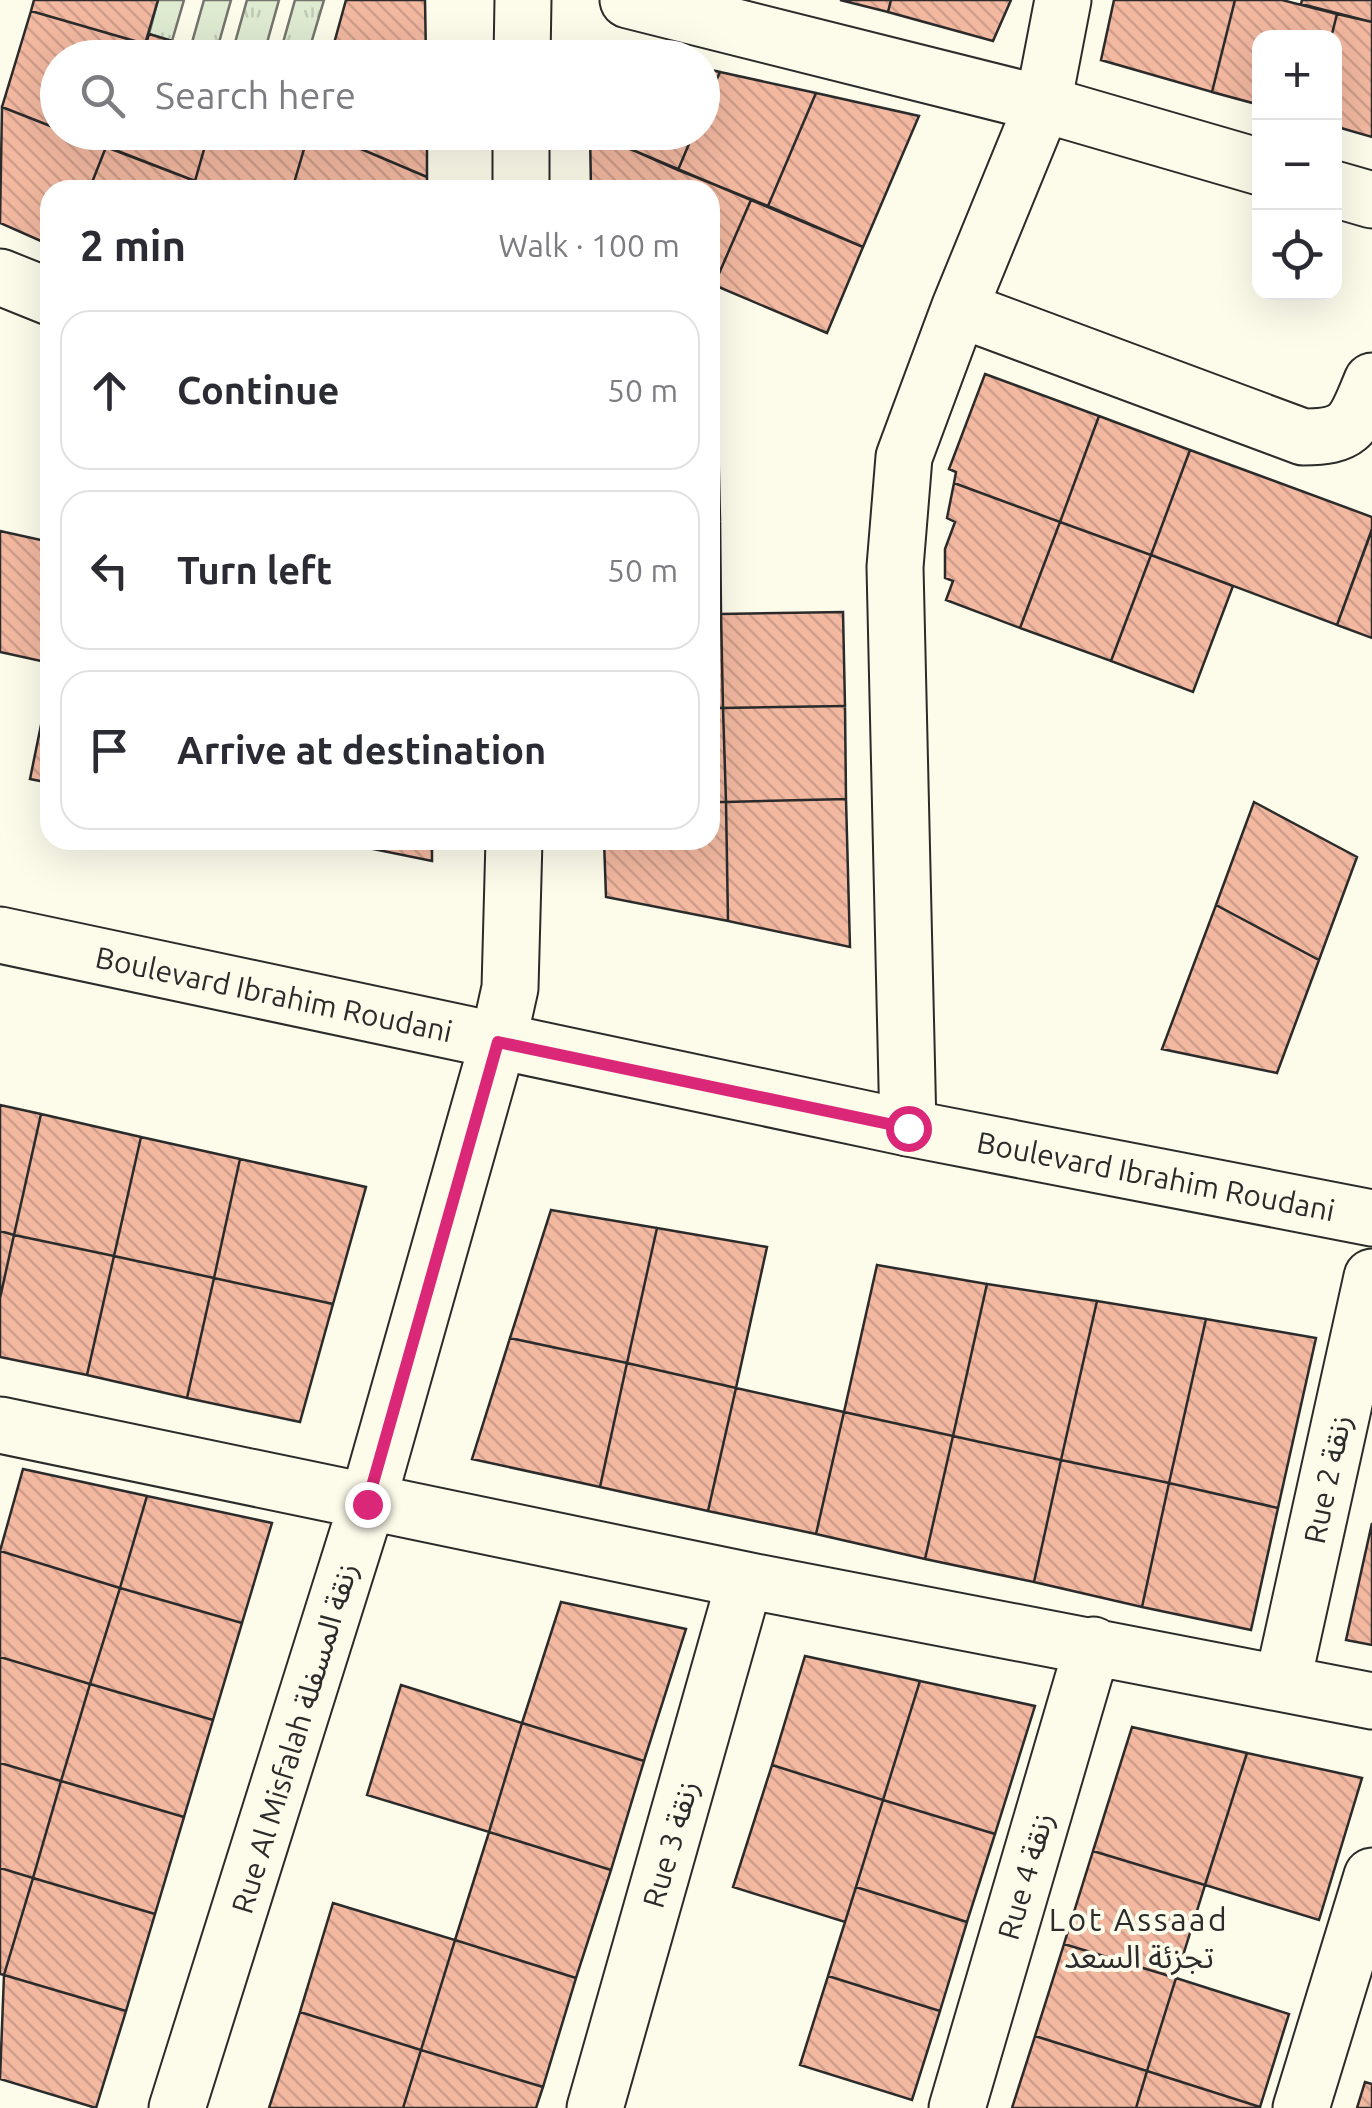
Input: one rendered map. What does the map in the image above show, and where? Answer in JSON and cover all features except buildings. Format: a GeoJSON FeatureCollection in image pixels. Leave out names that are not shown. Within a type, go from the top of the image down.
{"type":"FeatureCollection","features":[{"type":"Feature","properties":{"kind":"street"},"geometry":{"type":"LineString","coordinates":[[522,40],[523,0]]}},
{"type":"Feature","properties":{"kind":"street"},"geometry":{"type":"LineString","coordinates":[[628,0],[1044,104],[1252,165]]}},
{"type":"Feature","properties":{"kind":"street"},"geometry":{"type":"LineString","coordinates":[[908,1128],[898,509],[904,457],[958,309],[1044,104],[1064,0]]}},
{"type":"Feature","properties":{"kind":"street"},"geometry":{"type":"LineString","coordinates":[[521,180],[522,150]]}},
{"type":"Feature","properties":{"kind":"street"},"geometry":{"type":"LineString","coordinates":[[1342,191],[1372,200]]}},
{"type":"Feature","properties":{"kind":"street"},"geometry":{"type":"LineString","coordinates":[[0,278],[40,293]]}},
{"type":"Feature","properties":{"kind":"street"},"geometry":{"type":"LineString","coordinates":[[958,309],[1303,437],[1333,437],[1350,429],[1372,381]]}},
{"type":"Feature","properties":{"kind":"street","name":"Rue Al Misfalah زنقة المسفلة"},"geometry":{"type":"LineString","coordinates":[[177,2108],[367,1504],[498,1042],[510,988],[514,850]]}},
{"type":"Feature","properties":{"kind":"street","name":"Boulevard Ibrahim Roudani"},"geometry":{"type":"LineString","coordinates":[[0,936],[908,1128],[1372,1218]]}},
{"type":"Feature","properties":{"kind":"street","name":"Rue 2 زنقة"},"geometry":{"type":"LineString","coordinates":[[1282,1680],[1372,1277]]}},
{"type":"Feature","properties":{"kind":"street"},"geometry":{"type":"LineString","coordinates":[[0,1424],[367,1504],[1372,1700]]}},
{"type":"Feature","properties":{"kind":"street","name":"Rue 3 زنقة"},"geometry":{"type":"LineString","coordinates":[[595,2108],[745,1580]]}},
{"type":"Feature","properties":{"kind":"street","name":"Rue 4 زنقة"},"geometry":{"type":"LineString","coordinates":[[957,2108],[1093,1645]]}},
{"type":"Feature","properties":{"kind":"street"},"geometry":{"type":"LineString","coordinates":[[1301,2108],[1372,1876]]}},
{"type":"Feature","properties":{"kind":"green space"},"geometry":{"type":"Polygon","coordinates":[[[158,0],[184,0],[172,40],[149,34],[158,0]]]}},
{"type":"Feature","properties":{"kind":"green space"},"geometry":{"type":"Polygon","coordinates":[[[204,0],[231,0],[220,40],[193,40],[204,0]]]}},
{"type":"Feature","properties":{"kind":"green space"},"geometry":{"type":"Polygon","coordinates":[[[247,0],[279,0],[268,40],[236,40],[247,0]]]}},
{"type":"Feature","properties":{"kind":"green space"},"geometry":{"type":"Polygon","coordinates":[[[295,0],[324,0],[312,40],[284,40],[295,0]]]}},
{"type":"Feature","properties":{"kind":"district","name":"Lot Assaad تجزئة السعد"},"geometry":{"type":"Point","coordinates":[1139,1938]}},
{"type":"Feature","properties":{"kind":"route"},"geometry":{"type":"LineString","coordinates":[[367,1504],[498,1042],[908,1128]]}}]}
